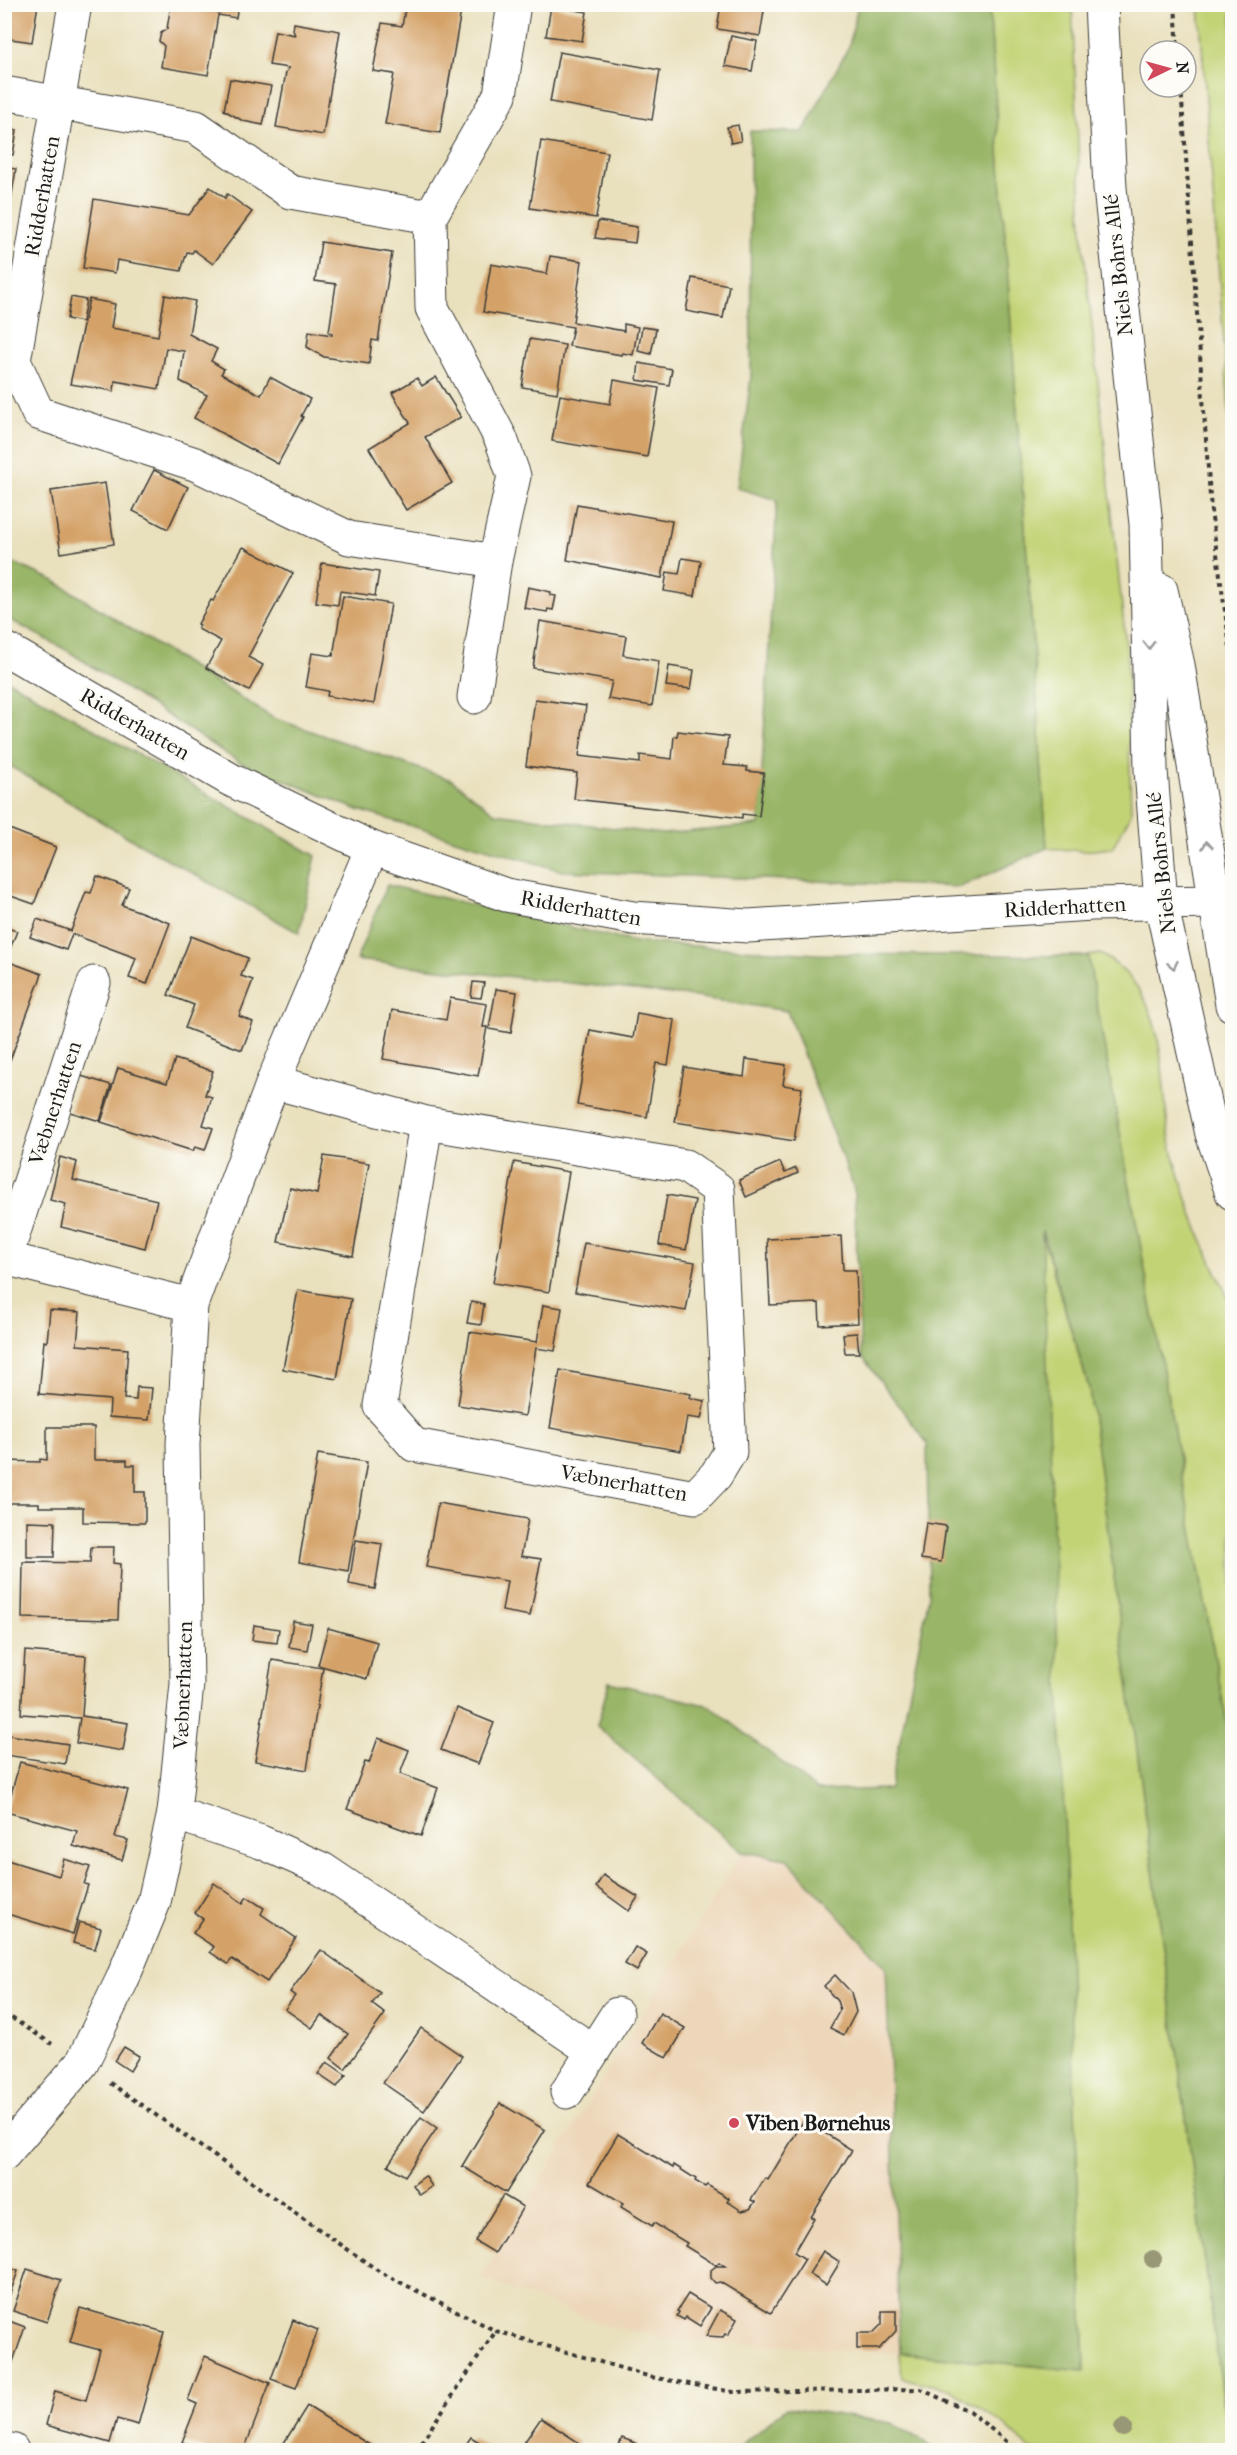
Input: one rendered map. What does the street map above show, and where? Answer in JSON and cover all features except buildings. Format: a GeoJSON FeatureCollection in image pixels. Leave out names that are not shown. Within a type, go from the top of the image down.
{"type":"FeatureCollection","features":[{"type":"Feature","properties":{"kind":"street","name":"Ridderhatten"},"geometry":{"type":"LineString","coordinates":[[75,4],[14,361],[38,414],[195,464],[349,538],[495,561]]}},
{"type":"Feature","properties":{"kind":"street"},"geometry":{"type":"LineString","coordinates":[[474,698],[495,561],[514,476],[501,440],[432,308],[430,218],[500,95],[514,4]]}},
{"type":"Feature","properties":{"kind":"street","name":"Niels Bohrs Allé"},"geometry":{"type":"LineString","coordinates":[[1101,4],[1110,188],[1146,524],[1151,770],[1161,903],[1212,1134],[1233,1193]]}},
{"type":"Feature","properties":{"kind":"street"},"geometry":{"type":"LineString","coordinates":[[4,93],[196,127],[290,192],[430,218]]}},
{"type":"Feature","properties":{"kind":"street","name":"Niels Bohrs Allé"},"geometry":{"type":"LineString","coordinates":[[1146,524],[1178,665],[1233,1005]]}},
{"type":"Feature","properties":{"kind":"street","name":"Ridderhatten"},"geometry":{"type":"LineString","coordinates":[[4,648],[231,780],[372,849],[506,895],[633,918],[748,926],[1092,904],[1216,902]]}},
{"type":"Feature","properties":{"kind":"street","name":"Væbnerhatten"},"geometry":{"type":"LineString","coordinates":[[4,2154],[82,2063],[122,1980],[154,1902],[174,1813],[187,1684],[183,1444],[191,1305],[273,1082],[372,849]]}},
{"type":"Feature","properties":{"kind":"street","name":"Væbnerhatten"},"geometry":{"type":"LineString","coordinates":[[4,1263],[94,983]]}},
{"type":"Feature","properties":{"kind":"street","name":"Væbnerhatten"},"geometry":{"type":"LineString","coordinates":[[273,1082],[426,1123],[685,1166],[718,1189],[730,1452],[716,1475],[695,1497],[414,1445],[380,1406],[426,1123]]}},
{"type":"Feature","properties":{"kind":"street"},"geometry":{"type":"LineString","coordinates":[[5,1258],[191,1305]]}},
{"type":"Feature","properties":{"kind":"street"},"geometry":{"type":"LineString","coordinates":[[174,1813],[261,1842],[322,1869],[593,2051]]}},
{"type":"Feature","properties":{"kind":"street"},"geometry":{"type":"LineString","coordinates":[[567,2092],[617,2014]]}},
{"type":"Feature","properties":{"kind":"street"},"geometry":{"type":"LineString","coordinates":[[4,2449],[12,2451]]}},
{"type":"Feature","properties":{"kind":"path"},"geometry":{"type":"LineString","coordinates":[[1175,4],[1177,39]]}},
{"type":"Feature","properties":{"kind":"path"},"geometry":{"type":"LineString","coordinates":[[1182,99],[1211,511],[1233,661]]}},
{"type":"Feature","properties":{"kind":"path"},"geometry":{"type":"LineString","coordinates":[[4,2013],[82,2063],[380,2272],[496,2331],[651,2377],[733,2392],[920,2389],[969,2411],[1017,2451]]}},
{"type":"Feature","properties":{"kind":"path"},"geometry":{"type":"LineString","coordinates":[[416,2451],[496,2331]]}},
{"type":"Feature","properties":{"kind":"shaded area","name":"Viben Børnehus"},"geometry":{"type":"Polygon","coordinates":[[[742,1852],[787,1859],[886,1967],[900,2353],[670,2339],[608,2326],[481,2278],[742,1852]]]}},
{"type":"Feature","properties":{"kind":"green space"},"geometry":{"type":"Polygon","coordinates":[[[858,5],[989,5],[1047,848],[960,887],[562,871],[358,810],[239,762],[68,651],[5,617],[4,559],[53,580],[273,718],[452,780],[495,813],[663,834],[759,825],[777,500],[737,488],[751,376],[750,131],[803,132],[849,46],[858,5]]]}},
{"type":"Feature","properties":{"kind":"green space"},"geometry":{"type":"Polygon","coordinates":[[[989,5],[1072,5],[1082,232],[1127,654],[1131,814],[1112,848],[1083,851],[1047,848],[989,5]]]}},
{"type":"Feature","properties":{"kind":"green space"},"geometry":{"type":"Polygon","coordinates":[[[1199,5],[1232,5],[1232,450],[1199,5]]]}},
{"type":"Feature","properties":{"kind":"green space"},"geometry":{"type":"Polygon","coordinates":[[[4,678],[316,856],[299,933],[110,827],[5,763],[4,678]]]}},
{"type":"Feature","properties":{"kind":"green space"},"geometry":{"type":"Polygon","coordinates":[[[387,885],[635,942],[817,954],[1088,956],[1232,1752],[1232,2450],[1230,2450],[1089,1388],[1042,1231],[1085,2371],[900,2353],[886,1967],[787,1859],[742,1852],[597,1726],[609,1682],[710,1706],[818,1791],[890,1789],[929,1596],[927,1443],[861,1355],[854,1189],[787,1011],[689,996],[356,960],[387,885]]]}},
{"type":"Feature","properties":{"kind":"green space"},"geometry":{"type":"Polygon","coordinates":[[[1100,954],[1121,969],[1136,986],[1155,1026],[1163,1072],[1168,1129],[1175,1158],[1196,1224],[1232,1306],[1232,1752],[1088,956],[1100,954]]]}},
{"type":"Feature","properties":{"kind":"green space"},"geometry":{"type":"Polygon","coordinates":[[[1041,1232],[1089,1388],[1230,2450],[1031,2450],[1006,2426],[953,2390],[902,2378],[900,2353],[1085,2371],[1041,1232]]]}},
{"type":"Feature","properties":{"kind":"green space"},"geometry":{"type":"Polygon","coordinates":[[[787,2407],[891,2423],[939,2450],[735,2450],[787,2407]]]}},
{"type":"Feature","properties":{"kind":"place","name":"Viben Børnehus"},"geometry":{"type":"Point","coordinates":[734,2123]}}]}
